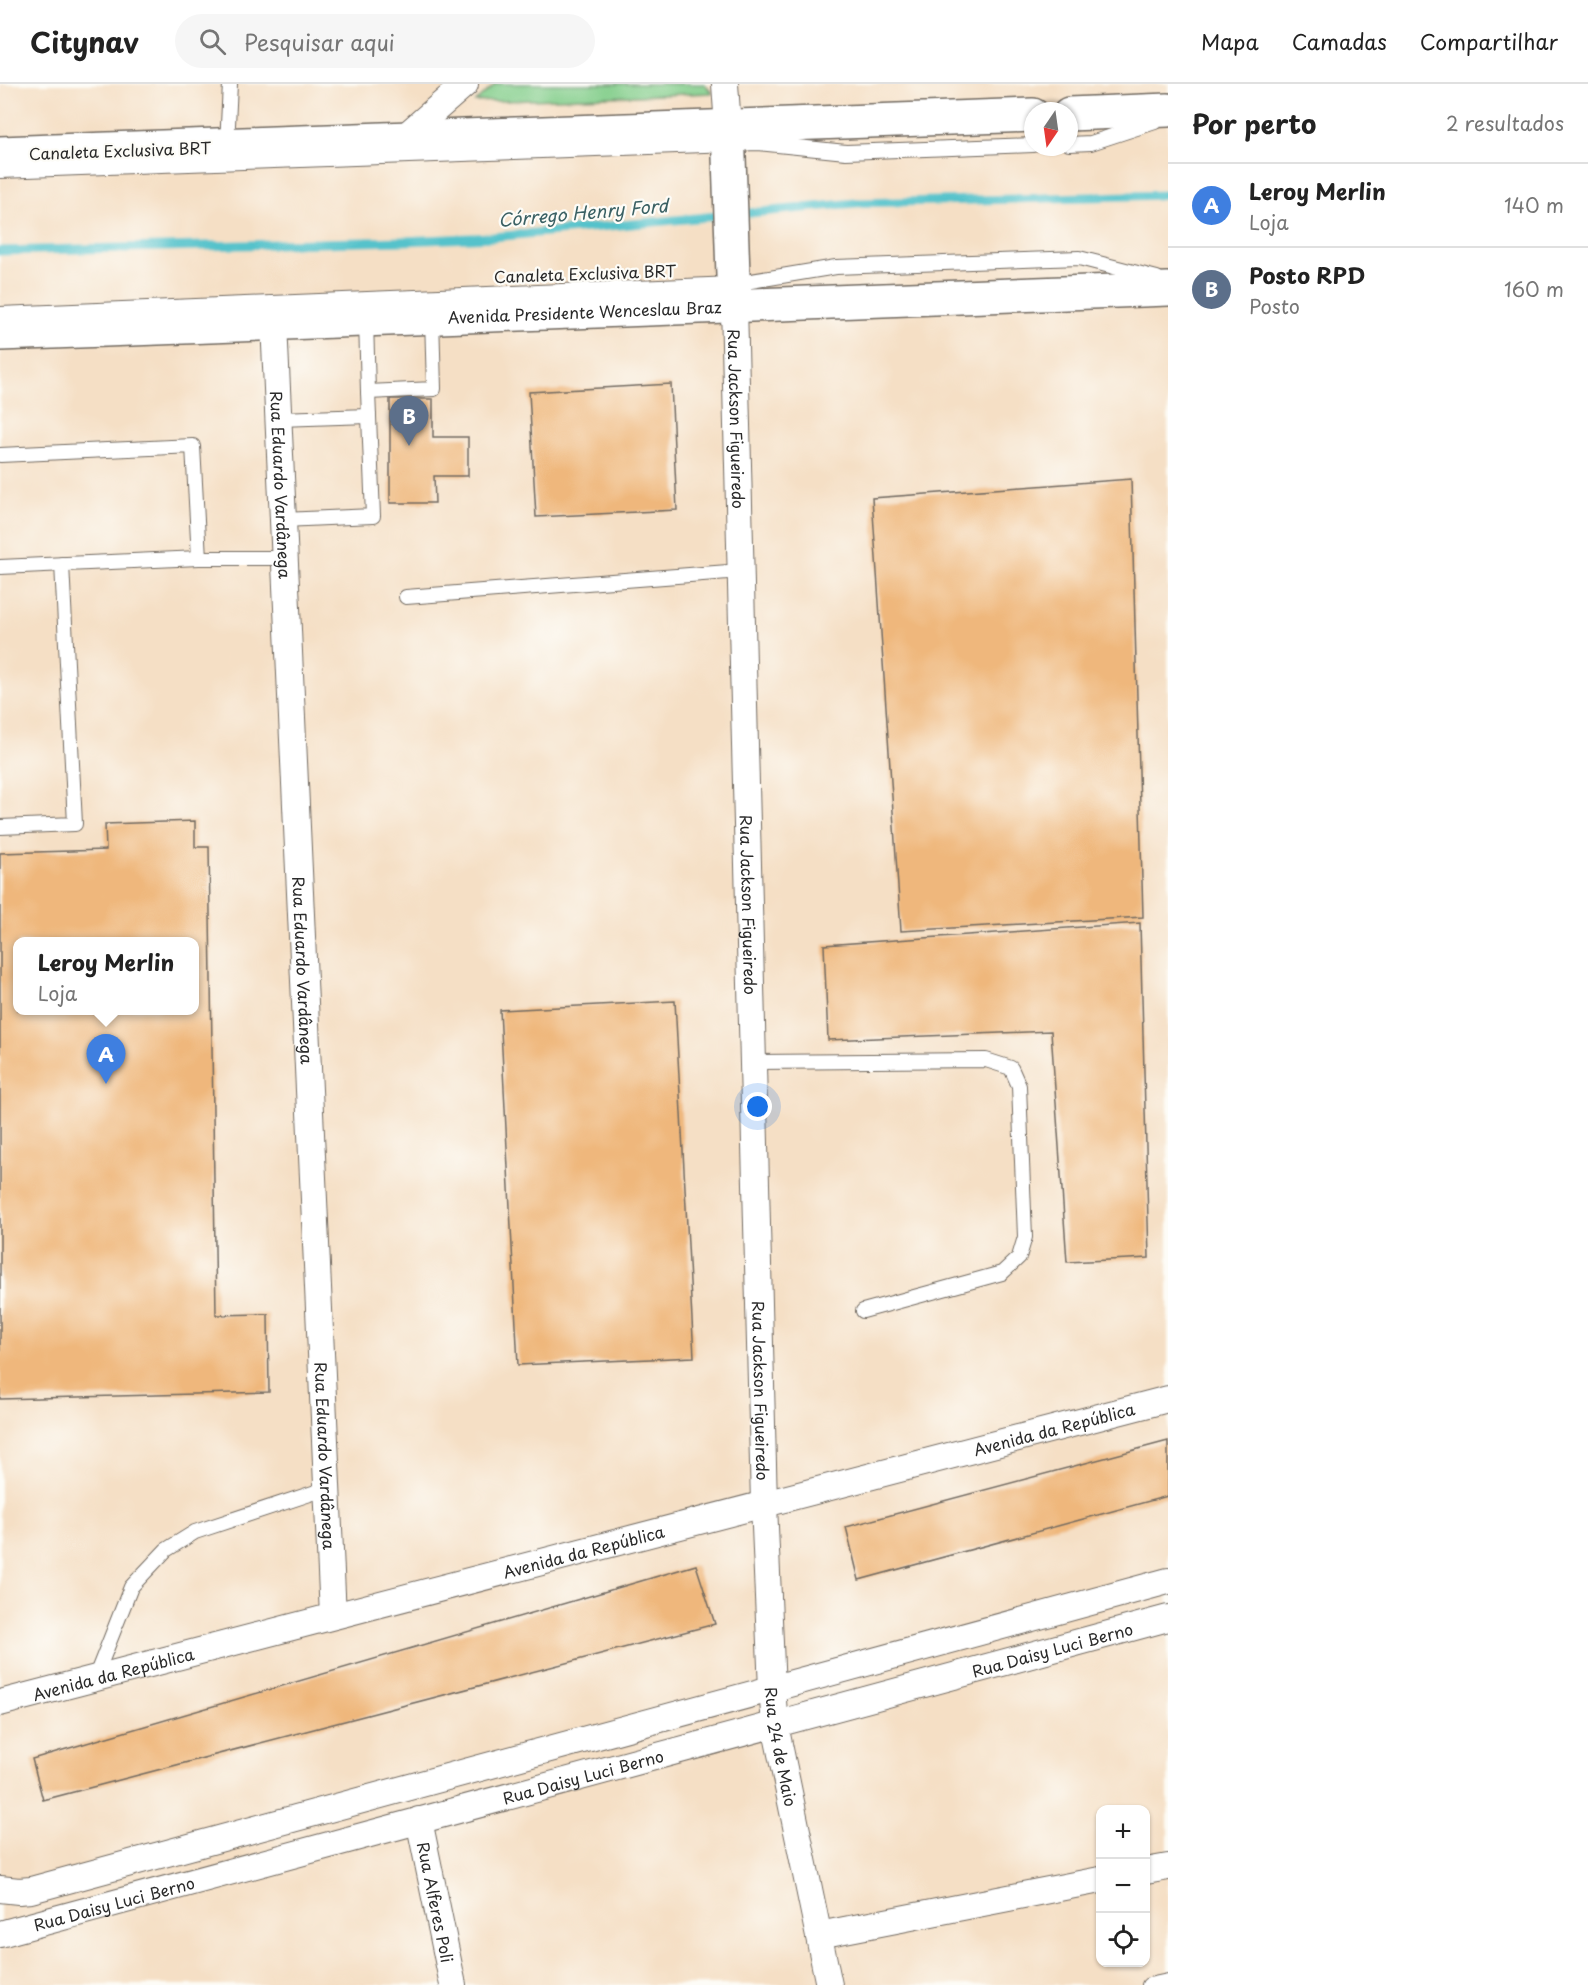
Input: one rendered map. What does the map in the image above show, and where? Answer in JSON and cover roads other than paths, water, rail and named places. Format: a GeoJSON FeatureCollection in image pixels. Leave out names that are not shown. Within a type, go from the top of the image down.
{"type":"FeatureCollection","features":[{"type":"Feature","properties":{"kind":"main road"},"geometry":{"type":"LineString","coordinates":[[1078,114],[1168,110]]}},
{"type":"Feature","properties":{"kind":"main road"},"geometry":{"type":"LineString","coordinates":[[0,153],[402,138],[728,143],[1024,117]]}},
{"type":"Feature","properties":{"kind":"main road"},"geometry":{"type":"LineString","coordinates":[[728,143],[733,288]]}},
{"type":"Feature","properties":{"kind":"main road","name":"Avenida Presidente Wenceslau Braz"},"geometry":{"type":"LineString","coordinates":[[0,334],[432,317],[733,288],[1168,289]]}},
{"type":"Feature","properties":{"kind":"street"},"geometry":{"type":"LineString","coordinates":[[402,138],[465,84]]}},
{"type":"Feature","properties":{"kind":"street"},"geometry":{"type":"LineString","coordinates":[[725,84],[728,143]]}},
{"type":"Feature","properties":{"kind":"street","name":"Rua Jackson Figueiredo"},"geometry":{"type":"LineString","coordinates":[[733,288],[765,1504]]}},
{"type":"Feature","properties":{"kind":"street","name":"Rua Eduardo Vardânega"},"geometry":{"type":"LineString","coordinates":[[274,323],[333,1616]]}},
{"type":"Feature","properties":{"kind":"street","name":"Avenida da República"},"geometry":{"type":"LineString","coordinates":[[0,1703],[1168,1399]]}},
{"type":"Feature","properties":{"kind":"street","name":"Rua 24 de Maio"},"geometry":{"type":"LineString","coordinates":[[765,1504],[775,1725],[829,1985]]}},
{"type":"Feature","properties":{"kind":"street","name":"Rua Daisy Luci Berno"},"geometry":{"type":"LineString","coordinates":[[0,1889],[19,1892],[31,1890],[1168,1581]]}},
{"type":"Feature","properties":{"kind":"street","name":"Rua Daisy Luci Berno"},"geometry":{"type":"LineString","coordinates":[[0,1934],[1168,1618]]}},
{"type":"Feature","properties":{"kind":"street","name":"Rua Alferes Poli"},"geometry":{"type":"LineString","coordinates":[[419,1820],[453,1985]]}},
{"type":"Feature","properties":{"kind":"street"},"geometry":{"type":"LineString","coordinates":[[1150,1870],[1168,1867]]}},
{"type":"Feature","properties":{"kind":"street"},"geometry":{"type":"LineString","coordinates":[[819,1935],[1096,1881]]}},
{"type":"Feature","properties":{"kind":"lane"},"geometry":{"type":"LineString","coordinates":[[227,145],[230,84]]}},
{"type":"Feature","properties":{"kind":"lane"},"geometry":{"type":"LineString","coordinates":[[1078,144],[1091,143],[1168,117]]}},
{"type":"Feature","properties":{"kind":"lane","name":"Canaleta Exclusiva BRT"},"geometry":{"type":"LineString","coordinates":[[0,171],[728,143],[758,143],[846,152],[1024,145]]}},
{"type":"Feature","properties":{"kind":"lane","name":"Canaleta Exclusiva BRT"},"geometry":{"type":"LineString","coordinates":[[0,314],[733,288],[836,267],[1079,258],[1168,280]]}},
{"type":"Feature","properties":{"kind":"lane"},"geometry":{"type":"LineString","coordinates":[[368,392],[434,389],[432,317]]}},
{"type":"Feature","properties":{"kind":"lane"},"geometry":{"type":"LineString","coordinates":[[283,520],[373,516],[366,320]]}},
{"type":"Feature","properties":{"kind":"lane"},"geometry":{"type":"LineString","coordinates":[[279,419],[369,416]]}},
{"type":"Feature","properties":{"kind":"lane"},"geometry":{"type":"LineString","coordinates":[[0,454],[193,446],[199,558]]}},
{"type":"Feature","properties":{"kind":"lane"},"geometry":{"type":"LineString","coordinates":[[0,567],[199,558],[285,558]]}},
{"type":"Feature","properties":{"kind":"lane"},"geometry":{"type":"LineString","coordinates":[[0,827],[75,824],[62,564]]}},
{"type":"Feature","properties":{"kind":"lane"},"geometry":{"type":"LineString","coordinates":[[406,597],[741,572]]}},
{"type":"Feature","properties":{"kind":"lane"},"geometry":{"type":"LineString","coordinates":[[754,1062],[986,1060],[1011,1068],[1019,1086],[1025,1237],[1019,1257],[1002,1273],[863,1311]]}},
{"type":"Feature","properties":{"kind":"lane"},"geometry":{"type":"LineString","coordinates":[[95,1678],[131,1587],[166,1550],[195,1532],[328,1488]]}},
{"type":"Feature","properties":{"kind":"lane"},"geometry":{"type":"LineString","coordinates":[[1149,1985],[1168,1981]]}},
{"type":"Feature","properties":{"kind":"waterway","name":"Córrego Henry Ford"},"geometry":{"type":"LineString","coordinates":[[0,251],[493,237],[856,203],[1168,195]]}},
{"type":"Feature","properties":{"kind":"place","name":"Posto RPD"},"geometry":{"type":"Point","coordinates":[409,446]}},
{"type":"Feature","properties":{"kind":"place","name":"Leroy Merlin"},"geometry":{"type":"Point","coordinates":[106,1084]}}]}
